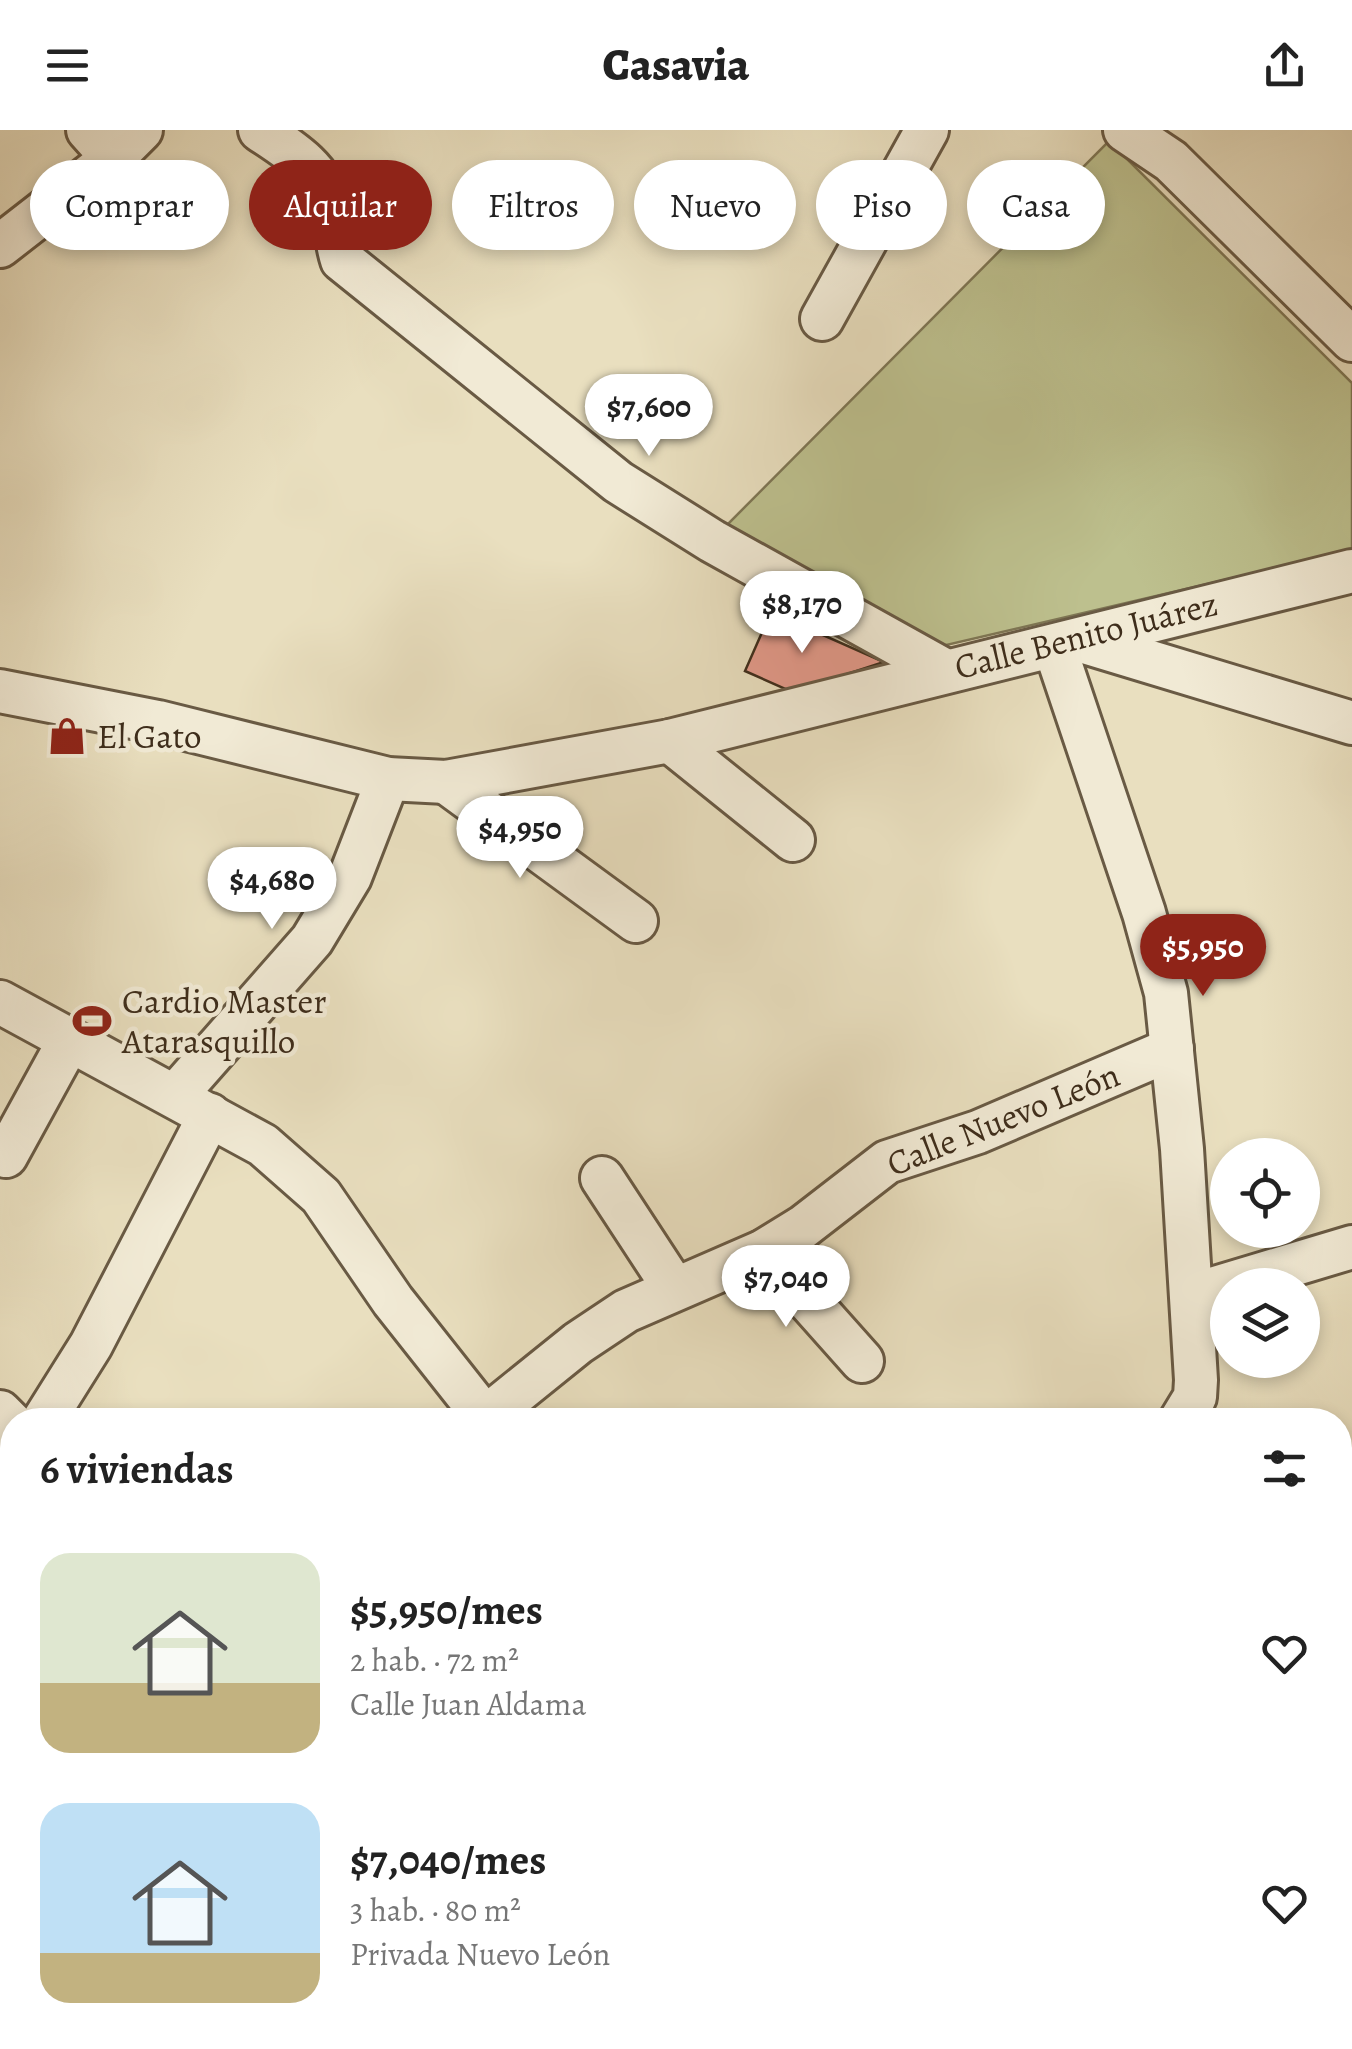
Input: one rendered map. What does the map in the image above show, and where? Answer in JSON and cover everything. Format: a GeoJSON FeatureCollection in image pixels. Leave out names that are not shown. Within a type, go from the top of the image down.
{"type":"FeatureCollection","features":[{"type":"Feature","properties":{"kind":"street"},"geometry":{"type":"LineString","coordinates":[[260,130],[298,155],[321,178],[332,207],[342,260],[492,384],[618,482],[712,541],[944,670]]}},
{"type":"Feature","properties":{"kind":"street"},"geometry":{"type":"LineString","coordinates":[[822,319],[927,130]]}},
{"type":"Feature","properties":{"kind":"street"},"geometry":{"type":"LineString","coordinates":[[1125,130],[1171,161],[1352,340]]}},
{"type":"Feature","properties":{"kind":"street"},"geometry":{"type":"LineString","coordinates":[[0,246],[114,139]]}},
{"type":"Feature","properties":{"kind":"street","name":"Calle Benito Juárez"},"geometry":{"type":"LineString","coordinates":[[0,691],[158,722],[388,779],[446,782],[670,741],[1352,571]]}},
{"type":"Feature","properties":{"kind":"street"},"geometry":{"type":"LineString","coordinates":[[1068,644],[1352,722]]}},
{"type":"Feature","properties":{"kind":"street"},"geometry":{"type":"LineString","coordinates":[[1068,644],[1166,992],[1192,1294],[1195,1397],[1188,1408]]}},
{"type":"Feature","properties":{"kind":"street"},"geometry":{"type":"LineString","coordinates":[[670,741],[792,840]]}},
{"type":"Feature","properties":{"kind":"street"},"geometry":{"type":"LineString","coordinates":[[52,1408],[91,1345],[193,1106],[312,940],[350,877],[388,779]]}},
{"type":"Feature","properties":{"kind":"street"},"geometry":{"type":"LineString","coordinates":[[446,782],[636,921]]}},
{"type":"Feature","properties":{"kind":"street"},"geometry":{"type":"LineString","coordinates":[[0,1002],[264,1145],[321,1196],[393,1301],[477,1408]]}},
{"type":"Feature","properties":{"kind":"street"},"geometry":{"type":"LineString","coordinates":[[6,1156],[69,1041]]}},
{"type":"Feature","properties":{"kind":"street","name":"Calle Nuevo León"},"geometry":{"type":"LineString","coordinates":[[499,1408],[578,1343],[626,1311],[764,1250],[803,1226],[887,1162],[978,1132],[1172,1049]]}},
{"type":"Feature","properties":{"kind":"street"},"geometry":{"type":"LineString","coordinates":[[602,1178],[674,1288]]}},
{"type":"Feature","properties":{"kind":"street"},"geometry":{"type":"LineString","coordinates":[[1192,1294],[1352,1248]]}},
{"type":"Feature","properties":{"kind":"street"},"geometry":{"type":"LineString","coordinates":[[764,1250],[862,1361]]}},
{"type":"Feature","properties":{"kind":"green space"},"geometry":{"type":"Polygon","coordinates":[[[1109,141],[1352,383],[1352,550],[925,650],[719,533],[1001,250],[1105,250],[1105,160],[1090,160],[1109,141]]]}},
{"type":"Feature","properties":{"kind":"building"},"geometry":{"type":"Polygon","coordinates":[[[771,612],[884,662],[792,692],[745,671],[771,612]]]}},
{"type":"Feature","properties":{"kind":"place","name":"El Gato"},"geometry":{"type":"Point","coordinates":[67,736]}},
{"type":"Feature","properties":{"kind":"place","name":"Cardio Master Atarasquillo"},"geometry":{"type":"Point","coordinates":[92,1021]}}]}
